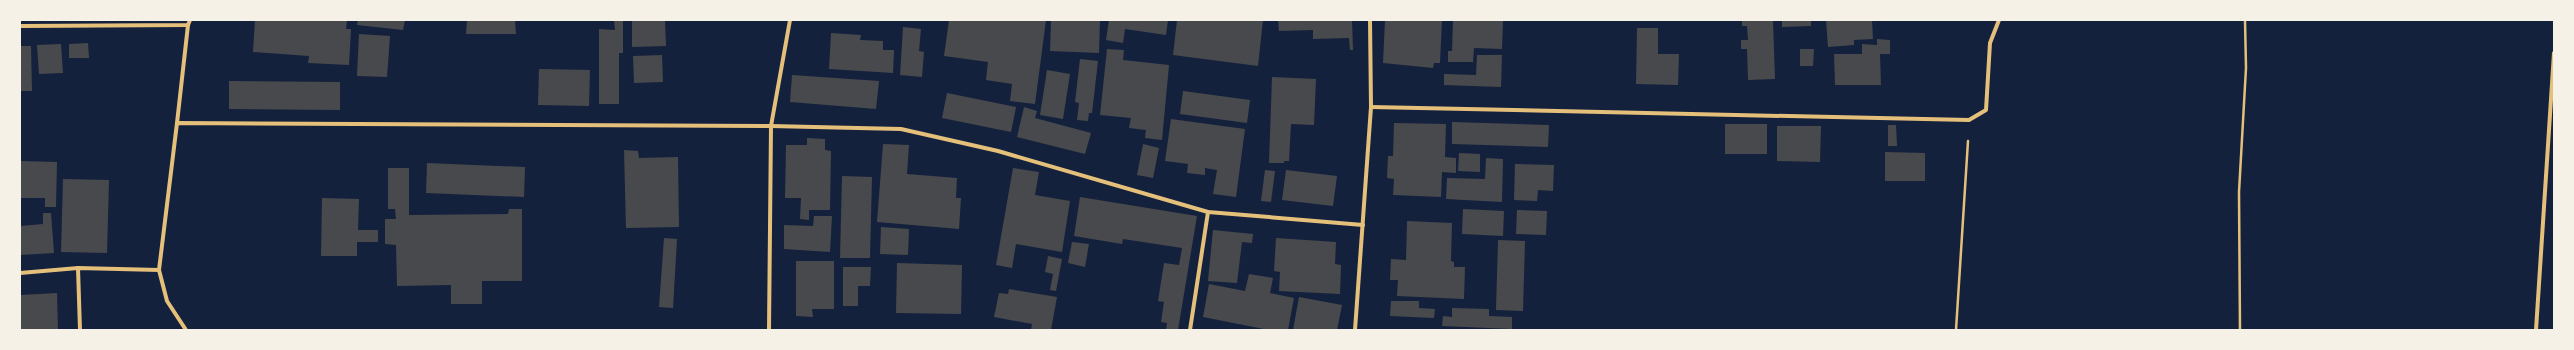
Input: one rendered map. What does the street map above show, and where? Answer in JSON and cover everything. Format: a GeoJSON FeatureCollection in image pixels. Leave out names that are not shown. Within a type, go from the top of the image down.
{"type":"FeatureCollection","features":[{"type":"Feature","properties":{"kind":"street"},"geometry":{"type":"LineString","coordinates":[[186,330],[167,301],[159,270],[188,25],[190,20]]}},
{"type":"Feature","properties":{"kind":"street"},"geometry":{"type":"LineString","coordinates":[[770,330],[771,126],[790,20]]}},
{"type":"Feature","properties":{"kind":"street"},"geometry":{"type":"LineString","coordinates":[[1355,330],[1371,107],[1370,20]]}},
{"type":"Feature","properties":{"kind":"street"},"geometry":{"type":"LineString","coordinates":[[1371,107],[1969,120],[1986,110],[1990,43],[1999,20]]}},
{"type":"Feature","properties":{"kind":"street"},"geometry":{"type":"LineString","coordinates":[[20,26],[188,25]]}},
{"type":"Feature","properties":{"kind":"street"},"geometry":{"type":"LineString","coordinates":[[2536,330],[2554,53]]}},
{"type":"Feature","properties":{"kind":"street"},"geometry":{"type":"LineString","coordinates":[[177,123],[771,126],[901,129],[998,151],[1208,212],[1363,225]]}},
{"type":"Feature","properties":{"kind":"street"},"geometry":{"type":"LineString","coordinates":[[1190,330],[1208,212]]}},
{"type":"Feature","properties":{"kind":"street"},"geometry":{"type":"LineString","coordinates":[[20,272],[78,268],[159,270]]}},
{"type":"Feature","properties":{"kind":"street"},"geometry":{"type":"LineString","coordinates":[[78,268],[80,330]]}},
{"type":"Feature","properties":{"kind":"path"},"geometry":{"type":"LineString","coordinates":[[2240,330],[2238,192],[2246,68],[2245,20]]}},
{"type":"Feature","properties":{"kind":"path"},"geometry":{"type":"LineString","coordinates":[[1956,330],[1969,120]]}},
{"type":"Feature","properties":{"kind":"building"},"geometry":{"type":"Polygon","coordinates":[[[255,20],[347,20],[346,29],[351,29],[349,65],[308,63],[309,56],[253,52],[255,20]]]}},
{"type":"Feature","properties":{"kind":"building"},"geometry":{"type":"Polygon","coordinates":[[[358,20],[405,20],[403,30],[357,25],[358,20]]]}},
{"type":"Feature","properties":{"kind":"building"},"geometry":{"type":"Polygon","coordinates":[[[467,20],[515,20],[516,34],[466,34],[467,20]]]}},
{"type":"Feature","properties":{"kind":"building"},"geometry":{"type":"Polygon","coordinates":[[[614,20],[623,20],[623,53],[619,53],[619,104],[599,104],[599,29],[615,30],[614,20]]]}},
{"type":"Feature","properties":{"kind":"building"},"geometry":{"type":"Polygon","coordinates":[[[632,20],[665,20],[666,46],[632,47],[632,20]]]}},
{"type":"Feature","properties":{"kind":"building"},"geometry":{"type":"Polygon","coordinates":[[[949,20],[1046,20],[1035,104],[1010,101],[1012,84],[986,80],[988,62],[944,56],[949,20]]]}},
{"type":"Feature","properties":{"kind":"building"},"geometry":{"type":"Polygon","coordinates":[[[1051,20],[1100,20],[1099,53],[1050,51],[1051,20]]]}},
{"type":"Feature","properties":{"kind":"building"},"geometry":{"type":"Polygon","coordinates":[[[1109,20],[1168,20],[1166,35],[1125,29],[1123,43],[1106,40],[1109,20]]]}},
{"type":"Feature","properties":{"kind":"building"},"geometry":{"type":"Polygon","coordinates":[[[1177,20],[1263,20],[1258,66],[1173,55],[1177,20]]]}},
{"type":"Feature","properties":{"kind":"building"},"geometry":{"type":"Polygon","coordinates":[[[1278,20],[1352,20],[1353,50],[1350,50],[1349,38],[1313,39],[1313,30],[1279,31],[1278,20]]]}},
{"type":"Feature","properties":{"kind":"building"},"geometry":{"type":"Polygon","coordinates":[[[1385,20],[1442,20],[1440,63],[1434,63],[1433,68],[1383,63],[1385,20]]]}},
{"type":"Feature","properties":{"kind":"building"},"geometry":{"type":"Polygon","coordinates":[[[1453,20],[1503,20],[1502,49],[1474,48],[1473,62],[1448,62],[1448,51],[1452,51],[1453,20]]]}},
{"type":"Feature","properties":{"kind":"building"},"geometry":{"type":"Polygon","coordinates":[[[1742,20],[1773,20],[1775,79],[1748,80],[1747,49],[1741,49],[1741,40],[1748,40],[1747,26],[1742,26],[1742,20]]]}},
{"type":"Feature","properties":{"kind":"building"},"geometry":{"type":"Polygon","coordinates":[[[1782,20],[1811,20],[1811,26],[1782,27],[1782,20]]]}},
{"type":"Feature","properties":{"kind":"building"},"geometry":{"type":"Polygon","coordinates":[[[1826,20],[1872,20],[1873,39],[1854,40],[1854,45],[1828,47],[1826,20]]]}},
{"type":"Feature","properties":{"kind":"building"},"geometry":{"type":"Polygon","coordinates":[[[903,27],[921,29],[919,51],[924,52],[922,77],[900,75],[903,27]]]}},
{"type":"Feature","properties":{"kind":"building"},"geometry":{"type":"Polygon","coordinates":[[[1637,28],[1658,28],[1658,54],[1679,54],[1678,85],[1636,84],[1637,28]]]}},
{"type":"Feature","properties":{"kind":"building"},"geometry":{"type":"Polygon","coordinates":[[[831,33],[861,35],[860,40],[883,41],[883,50],[894,50],[893,73],[829,69],[831,33]]]}},
{"type":"Feature","properties":{"kind":"building"},"geometry":{"type":"Polygon","coordinates":[[[359,34],[390,36],[387,77],[357,76],[359,34]]]}},
{"type":"Feature","properties":{"kind":"building"},"geometry":{"type":"Polygon","coordinates":[[[1877,39],[1890,40],[1890,54],[1880,54],[1881,85],[1835,85],[1834,54],[1862,54],[1862,44],[1877,45],[1877,39]]]}},
{"type":"Feature","properties":{"kind":"building"},"geometry":{"type":"Polygon","coordinates":[[[88,43],[89,58],[69,58],[69,44],[88,43]]]}},
{"type":"Feature","properties":{"kind":"building"},"geometry":{"type":"Polygon","coordinates":[[[61,44],[63,73],[39,74],[37,45],[61,44]]]}},
{"type":"Feature","properties":{"kind":"building"},"geometry":{"type":"Polygon","coordinates":[[[20,46],[31,46],[32,91],[20,91],[20,46]]]}},
{"type":"Feature","properties":{"kind":"building"},"geometry":{"type":"Polygon","coordinates":[[[1107,49],[1124,50],[1123,60],[1169,65],[1162,140],[1145,138],[1146,130],[1129,128],[1131,118],[1100,115],[1107,49]]]}},
{"type":"Feature","properties":{"kind":"building"},"geometry":{"type":"Polygon","coordinates":[[[1800,49],[1814,49],[1813,66],[1800,66],[1800,49]]]}},
{"type":"Feature","properties":{"kind":"building"},"geometry":{"type":"Polygon","coordinates":[[[662,55],[663,82],[634,83],[633,56],[662,55]]]}},
{"type":"Feature","properties":{"kind":"building"},"geometry":{"type":"Polygon","coordinates":[[[1477,55],[1502,55],[1501,87],[1444,85],[1444,74],[1476,75],[1477,55]]]}},
{"type":"Feature","properties":{"kind":"building"},"geometry":{"type":"Polygon","coordinates":[[[1080,59],[1098,61],[1092,113],[1089,113],[1088,121],[1077,120],[1079,103],[1075,102],[1080,59]]]}},
{"type":"Feature","properties":{"kind":"building"},"geometry":{"type":"Polygon","coordinates":[[[539,69],[590,70],[589,106],[538,105],[539,69]]]}},
{"type":"Feature","properties":{"kind":"building"},"geometry":{"type":"Polygon","coordinates":[[[1047,70],[1070,74],[1063,119],[1040,115],[1047,70]]]}},
{"type":"Feature","properties":{"kind":"building"},"geometry":{"type":"Polygon","coordinates":[[[792,75],[879,81],[876,109],[790,102],[792,75]]]}},
{"type":"Feature","properties":{"kind":"building"},"geometry":{"type":"Polygon","coordinates":[[[1272,77],[1316,79],[1314,125],[1291,124],[1289,161],[1284,161],[1284,163],[1269,163],[1272,77]]]}},
{"type":"Feature","properties":{"kind":"building"},"geometry":{"type":"Polygon","coordinates":[[[229,81],[340,82],[340,110],[229,109],[229,81]]]}},
{"type":"Feature","properties":{"kind":"building"},"geometry":{"type":"Polygon","coordinates":[[[1183,91],[1250,100],[1247,123],[1180,114],[1183,91]]]}},
{"type":"Feature","properties":{"kind":"building"},"geometry":{"type":"Polygon","coordinates":[[[947,93],[1016,107],[1011,132],[942,118],[947,93]]]}},
{"type":"Feature","properties":{"kind":"building"},"geometry":{"type":"Polygon","coordinates":[[[1024,107],[1037,111],[1035,118],[1091,133],[1085,154],[1017,137],[1024,107]]]}},
{"type":"Feature","properties":{"kind":"building"},"geometry":{"type":"Polygon","coordinates":[[[1171,119],[1245,129],[1236,197],[1213,194],[1217,170],[1205,168],[1205,175],[1187,173],[1188,164],[1165,161],[1171,119]]]}},
{"type":"Feature","properties":{"kind":"building"},"geometry":{"type":"Polygon","coordinates":[[[1452,122],[1549,125],[1548,147],[1452,144],[1452,122]]]}},
{"type":"Feature","properties":{"kind":"building"},"geometry":{"type":"Polygon","coordinates":[[[1394,123],[1446,124],[1445,157],[1456,158],[1456,173],[1442,172],[1441,197],[1393,195],[1394,179],[1387,178],[1388,156],[1393,156],[1394,123]]]}},
{"type":"Feature","properties":{"kind":"building"},"geometry":{"type":"Polygon","coordinates":[[[1725,124],[1767,124],[1767,154],[1725,154],[1725,124]]]}},
{"type":"Feature","properties":{"kind":"building"},"geometry":{"type":"Polygon","coordinates":[[[1888,125],[1896,125],[1897,146],[1888,146],[1888,125]]]}},
{"type":"Feature","properties":{"kind":"building"},"geometry":{"type":"Polygon","coordinates":[[[1777,126],[1821,126],[1820,162],[1777,161],[1777,126]]]}},
{"type":"Feature","properties":{"kind":"building"},"geometry":{"type":"Polygon","coordinates":[[[807,138],[825,139],[825,150],[831,151],[830,210],[809,210],[809,220],[800,219],[801,198],[785,198],[786,145],[807,145],[807,138]]]}},
{"type":"Feature","properties":{"kind":"building"},"geometry":{"type":"Polygon","coordinates":[[[883,144],[909,145],[907,174],[957,178],[956,198],[961,198],[959,229],[877,222],[883,144]]]}},
{"type":"Feature","properties":{"kind":"building"},"geometry":{"type":"Polygon","coordinates":[[[1143,144],[1159,148],[1153,178],[1137,175],[1143,144]]]}},
{"type":"Feature","properties":{"kind":"building"},"geometry":{"type":"Polygon","coordinates":[[[624,150],[638,151],[639,158],[678,157],[679,227],[626,228],[624,150]]]}},
{"type":"Feature","properties":{"kind":"building"},"geometry":{"type":"Polygon","coordinates":[[[1885,152],[1925,153],[1925,181],[1885,181],[1885,152]]]}},
{"type":"Feature","properties":{"kind":"building"},"geometry":{"type":"Polygon","coordinates":[[[1459,153],[1480,154],[1480,172],[1458,171],[1459,153]]]}},
{"type":"Feature","properties":{"kind":"building"},"geometry":{"type":"Polygon","coordinates":[[[1486,158],[1503,159],[1502,202],[1446,199],[1447,178],[1485,179],[1486,158]]]}},
{"type":"Feature","properties":{"kind":"building"},"geometry":{"type":"Polygon","coordinates":[[[20,161],[57,162],[56,207],[45,207],[45,198],[20,198],[20,161]]]}},
{"type":"Feature","properties":{"kind":"building"},"geometry":{"type":"Polygon","coordinates":[[[427,163],[525,167],[524,197],[426,193],[427,163]]]}},
{"type":"Feature","properties":{"kind":"building"},"geometry":{"type":"Polygon","coordinates":[[[1515,164],[1554,165],[1553,191],[1538,190],[1537,201],[1514,200],[1515,164]]]}},
{"type":"Feature","properties":{"kind":"building"},"geometry":{"type":"Polygon","coordinates":[[[388,168],[409,168],[409,215],[508,214],[509,209],[522,209],[522,281],[482,281],[482,304],[451,304],[451,285],[397,286],[396,245],[385,244],[385,219],[396,219],[395,209],[388,209],[388,168]]]}},
{"type":"Feature","properties":{"kind":"building"},"geometry":{"type":"Polygon","coordinates":[[[1013,168],[1039,172],[1035,195],[1070,201],[1062,252],[1016,244],[1012,268],[996,265],[1013,168]]]}},
{"type":"Feature","properties":{"kind":"building"},"geometry":{"type":"Polygon","coordinates":[[[1265,170],[1275,171],[1271,202],[1261,201],[1265,170]]]}},
{"type":"Feature","properties":{"kind":"building"},"geometry":{"type":"Polygon","coordinates":[[[1286,170],[1337,176],[1333,206],[1282,200],[1286,170]]]}},
{"type":"Feature","properties":{"kind":"building"},"geometry":{"type":"Polygon","coordinates":[[[842,176],[872,177],[870,258],[840,258],[842,176]]]}},
{"type":"Feature","properties":{"kind":"building"},"geometry":{"type":"Polygon","coordinates":[[[63,179],[109,180],[107,253],[61,252],[63,179]]]}},
{"type":"Feature","properties":{"kind":"building"},"geometry":{"type":"Polygon","coordinates":[[[1080,197],[1197,216],[1178,330],[1166,330],[1167,323],[1161,322],[1164,302],[1158,301],[1164,263],[1179,265],[1182,248],[1123,239],[1122,244],[1074,236],[1080,197]]]}},
{"type":"Feature","properties":{"kind":"building"},"geometry":{"type":"Polygon","coordinates":[[[322,198],[359,199],[358,230],[378,230],[378,242],[357,242],[357,256],[321,256],[322,198]]]}},
{"type":"Feature","properties":{"kind":"building"},"geometry":{"type":"Polygon","coordinates":[[[1463,209],[1504,211],[1503,236],[1462,234],[1463,209]]]}},
{"type":"Feature","properties":{"kind":"building"},"geometry":{"type":"Polygon","coordinates":[[[1517,210],[1547,211],[1546,235],[1516,234],[1517,210]]]}},
{"type":"Feature","properties":{"kind":"building"},"geometry":{"type":"Polygon","coordinates":[[[43,213],[51,213],[54,253],[20,255],[20,226],[43,224],[43,213]]]}},
{"type":"Feature","properties":{"kind":"building"},"geometry":{"type":"Polygon","coordinates":[[[814,216],[832,216],[830,252],[784,249],[784,225],[813,226],[814,216]]]}},
{"type":"Feature","properties":{"kind":"building"},"geometry":{"type":"Polygon","coordinates":[[[1407,221],[1452,223],[1451,261],[1454,262],[1454,267],[1465,267],[1464,299],[1397,296],[1398,280],[1390,280],[1391,259],[1406,260],[1407,221]]]}},
{"type":"Feature","properties":{"kind":"building"},"geometry":{"type":"Polygon","coordinates":[[[881,227],[909,229],[908,255],[880,254],[881,227]]]}},
{"type":"Feature","properties":{"kind":"building"},"geometry":{"type":"Polygon","coordinates":[[[1213,230],[1253,234],[1252,243],[1242,242],[1237,283],[1208,281],[1213,230]]]}},
{"type":"Feature","properties":{"kind":"building"},"geometry":{"type":"Polygon","coordinates":[[[664,238],[677,239],[673,308],[659,307],[664,238]]]}},
{"type":"Feature","properties":{"kind":"building"},"geometry":{"type":"Polygon","coordinates":[[[1276,238],[1336,242],[1335,264],[1341,265],[1340,294],[1279,291],[1280,272],[1274,271],[1276,238]]]}},
{"type":"Feature","properties":{"kind":"building"},"geometry":{"type":"Polygon","coordinates":[[[1498,240],[1525,241],[1523,311],[1496,310],[1498,240]]]}},
{"type":"Feature","properties":{"kind":"building"},"geometry":{"type":"Polygon","coordinates":[[[1072,242],[1089,244],[1085,267],[1068,263],[1072,242]]]}},
{"type":"Feature","properties":{"kind":"building"},"geometry":{"type":"Polygon","coordinates":[[[1048,256],[1062,259],[1056,291],[1050,290],[1053,274],[1045,272],[1048,256]]]}},
{"type":"Feature","properties":{"kind":"building"},"geometry":{"type":"Polygon","coordinates":[[[796,261],[834,261],[834,309],[812,309],[813,317],[796,316],[796,261]]]}},
{"type":"Feature","properties":{"kind":"building"},"geometry":{"type":"Polygon","coordinates":[[[897,263],[962,265],[961,314],[896,313],[897,263]]]}},
{"type":"Feature","properties":{"kind":"building"},"geometry":{"type":"Polygon","coordinates":[[[843,267],[871,267],[870,286],[858,286],[858,306],[843,306],[843,267]]]}},
{"type":"Feature","properties":{"kind":"building"},"geometry":{"type":"Polygon","coordinates":[[[1249,274],[1273,278],[1270,293],[1294,298],[1288,330],[1269,330],[1203,317],[1209,284],[1245,291],[1249,274]]]}},
{"type":"Feature","properties":{"kind":"building"},"geometry":{"type":"Polygon","coordinates":[[[1009,289],[1057,297],[1051,330],[1031,330],[1032,324],[994,317],[999,293],[1008,294],[1009,289]]]}},
{"type":"Feature","properties":{"kind":"building"},"geometry":{"type":"Polygon","coordinates":[[[57,293],[58,330],[20,330],[20,295],[57,293]]]}},
{"type":"Feature","properties":{"kind":"building"},"geometry":{"type":"Polygon","coordinates":[[[1299,297],[1342,305],[1337,330],[1293,330],[1299,297]]]}},
{"type":"Feature","properties":{"kind":"building"},"geometry":{"type":"Polygon","coordinates":[[[1391,301],[1419,301],[1419,308],[1435,309],[1434,318],[1390,316],[1391,301]]]}},
{"type":"Feature","properties":{"kind":"building"},"geometry":{"type":"Polygon","coordinates":[[[1452,308],[1489,309],[1489,316],[1512,317],[1512,329],[1442,326],[1443,316],[1452,317],[1452,308]]]}}]}
